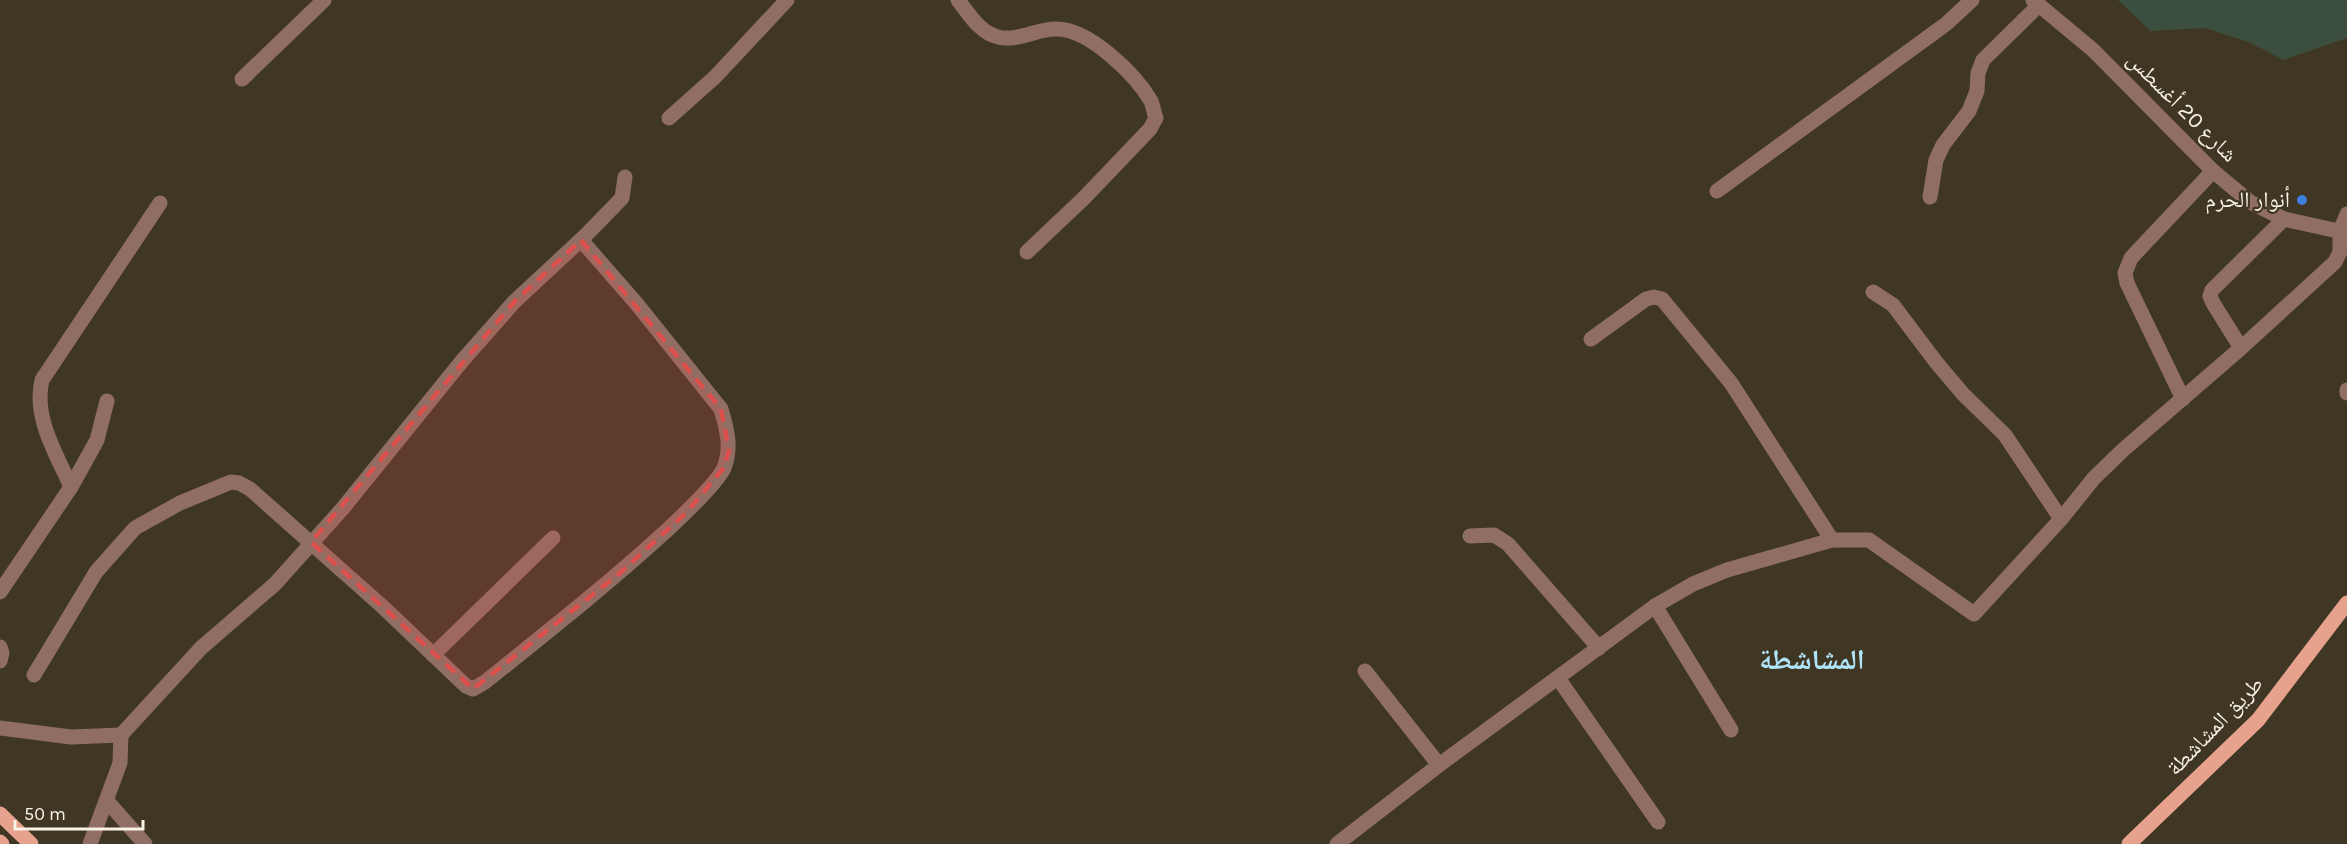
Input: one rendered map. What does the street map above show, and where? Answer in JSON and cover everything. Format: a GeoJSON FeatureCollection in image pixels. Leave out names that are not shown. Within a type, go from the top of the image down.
{"type":"FeatureCollection","features":[{"type":"Feature","properties":{"kind":"main road","name":"طريق المشاشطة"},"geometry":{"type":"LineString","coordinates":[[2128,844],[2259,720],[2347,603]]}},
{"type":"Feature","properties":{"kind":"main road"},"geometry":{"type":"LineString","coordinates":[[0,814],[31,844]]}},
{"type":"Feature","properties":{"kind":"street"},"geometry":{"type":"LineString","coordinates":[[242,79],[324,0]]}},
{"type":"Feature","properties":{"kind":"street"},"geometry":{"type":"LineString","coordinates":[[669,118],[715,77],[787,0]]}},
{"type":"Feature","properties":{"kind":"street"},"geometry":{"type":"LineString","coordinates":[[958,0],[977,24],[999,38],[1013,38],[1058,28],[1081,35],[1098,46],[1137,83],[1152,102],[1156,118],[1150,129],[1084,198],[1027,252]]}},
{"type":"Feature","properties":{"kind":"street"},"geometry":{"type":"LineString","coordinates":[[1717,191],[1946,24],[1972,0]]}},
{"type":"Feature","properties":{"kind":"street"},"geometry":{"type":"LineString","coordinates":[[1930,197],[1936,160],[1943,145],[1969,111],[1977,91],[1978,73],[1983,60],[2036,2]]}},
{"type":"Feature","properties":{"kind":"street","name":"شارع 20 أغسطس"},"geometry":{"type":"LineString","coordinates":[[2036,2],[2093,50],[2213,171],[2250,202],[2284,219],[2344,232]]}},
{"type":"Feature","properties":{"kind":"street"},"geometry":{"type":"LineString","coordinates":[[2183,399],[2127,283],[2125,273],[2131,258],[2213,171]]}},
{"type":"Feature","properties":{"kind":"street"},"geometry":{"type":"LineString","coordinates":[[90,844],[120,763],[121,735],[201,648],[274,584],[343,507],[462,361],[514,302],[622,198],[625,177]]}},
{"type":"Feature","properties":{"kind":"street"},"geometry":{"type":"LineString","coordinates":[[71,487],[41,417],[38,396],[42,380],[160,203]]}},
{"type":"Feature","properties":{"kind":"street"},"geometry":{"type":"LineString","coordinates":[[1344,842],[1439,765],[1655,606],[1693,584],[1726,570],[1832,540],[1869,540],[1974,614],[2061,519],[2101,471],[2335,262],[2340,252],[2347,214]]}},
{"type":"Feature","properties":{"kind":"street"},"geometry":{"type":"LineString","coordinates":[[2241,348],[2210,296],[2212,291],[2284,219]]}},
{"type":"Feature","properties":{"kind":"street"},"geometry":{"type":"LineString","coordinates":[[34,675],[96,572],[135,528],[180,503],[231,482],[239,483],[250,489],[311,542],[466,686],[473,689],[478,687],[619,574],[686,513],[723,470],[729,451],[726,426],[721,410],[636,303],[580,240]]}},
{"type":"Feature","properties":{"kind":"street"},"geometry":{"type":"LineString","coordinates":[[1873,292],[1893,305],[1956,386],[2005,435],[2061,519]]}},
{"type":"Feature","properties":{"kind":"street"},"geometry":{"type":"LineString","coordinates":[[1591,339],[1646,299],[1654,297],[1662,299],[1731,383],[1832,540]]}},
{"type":"Feature","properties":{"kind":"street"},"geometry":{"type":"LineString","coordinates":[[0,592],[71,487],[97,440],[107,401]]}},
{"type":"Feature","properties":{"kind":"street"},"geometry":{"type":"LineString","coordinates":[[1470,536],[1494,535],[1508,544],[1599,648]]}},
{"type":"Feature","properties":{"kind":"street"},"geometry":{"type":"LineString","coordinates":[[433,655],[553,538]]}},
{"type":"Feature","properties":{"kind":"street"},"geometry":{"type":"LineString","coordinates":[[1655,606],[1731,730]]}},
{"type":"Feature","properties":{"kind":"street"},"geometry":{"type":"LineString","coordinates":[[0,647],[2,653],[0,661]]}},
{"type":"Feature","properties":{"kind":"street"},"geometry":{"type":"LineString","coordinates":[[1365,671],[1439,765]]}},
{"type":"Feature","properties":{"kind":"street"},"geometry":{"type":"LineString","coordinates":[[1558,678],[1658,822]]}},
{"type":"Feature","properties":{"kind":"street"},"geometry":{"type":"LineString","coordinates":[[0,728],[71,737],[121,735]]}},
{"type":"Feature","properties":{"kind":"street"},"geometry":{"type":"LineString","coordinates":[[107,801],[145,844]]}},
{"type":"Feature","properties":{"kind":"highlighted area"},"geometry":{"type":"Polygon","coordinates":[[[581,240],[721,409],[729,451],[723,469],[686,513],[619,574],[473,689],[311,542],[514,302],[581,240]]]}},
{"type":"Feature","properties":{"kind":"green space"},"geometry":{"type":"Polygon","coordinates":[[[2118,0],[2347,0],[2347,38],[2283,60],[2251,43],[2205,28],[2150,31],[2118,0]]]}},
{"type":"Feature","properties":{"kind":"place","name":"أنوار الحرم"},"geometry":{"type":"Point","coordinates":[2302,200]}},
{"type":"Feature","properties":{"kind":"district","name":"المشاشطة"},"geometry":{"type":"Point","coordinates":[1812,659]}}]}
